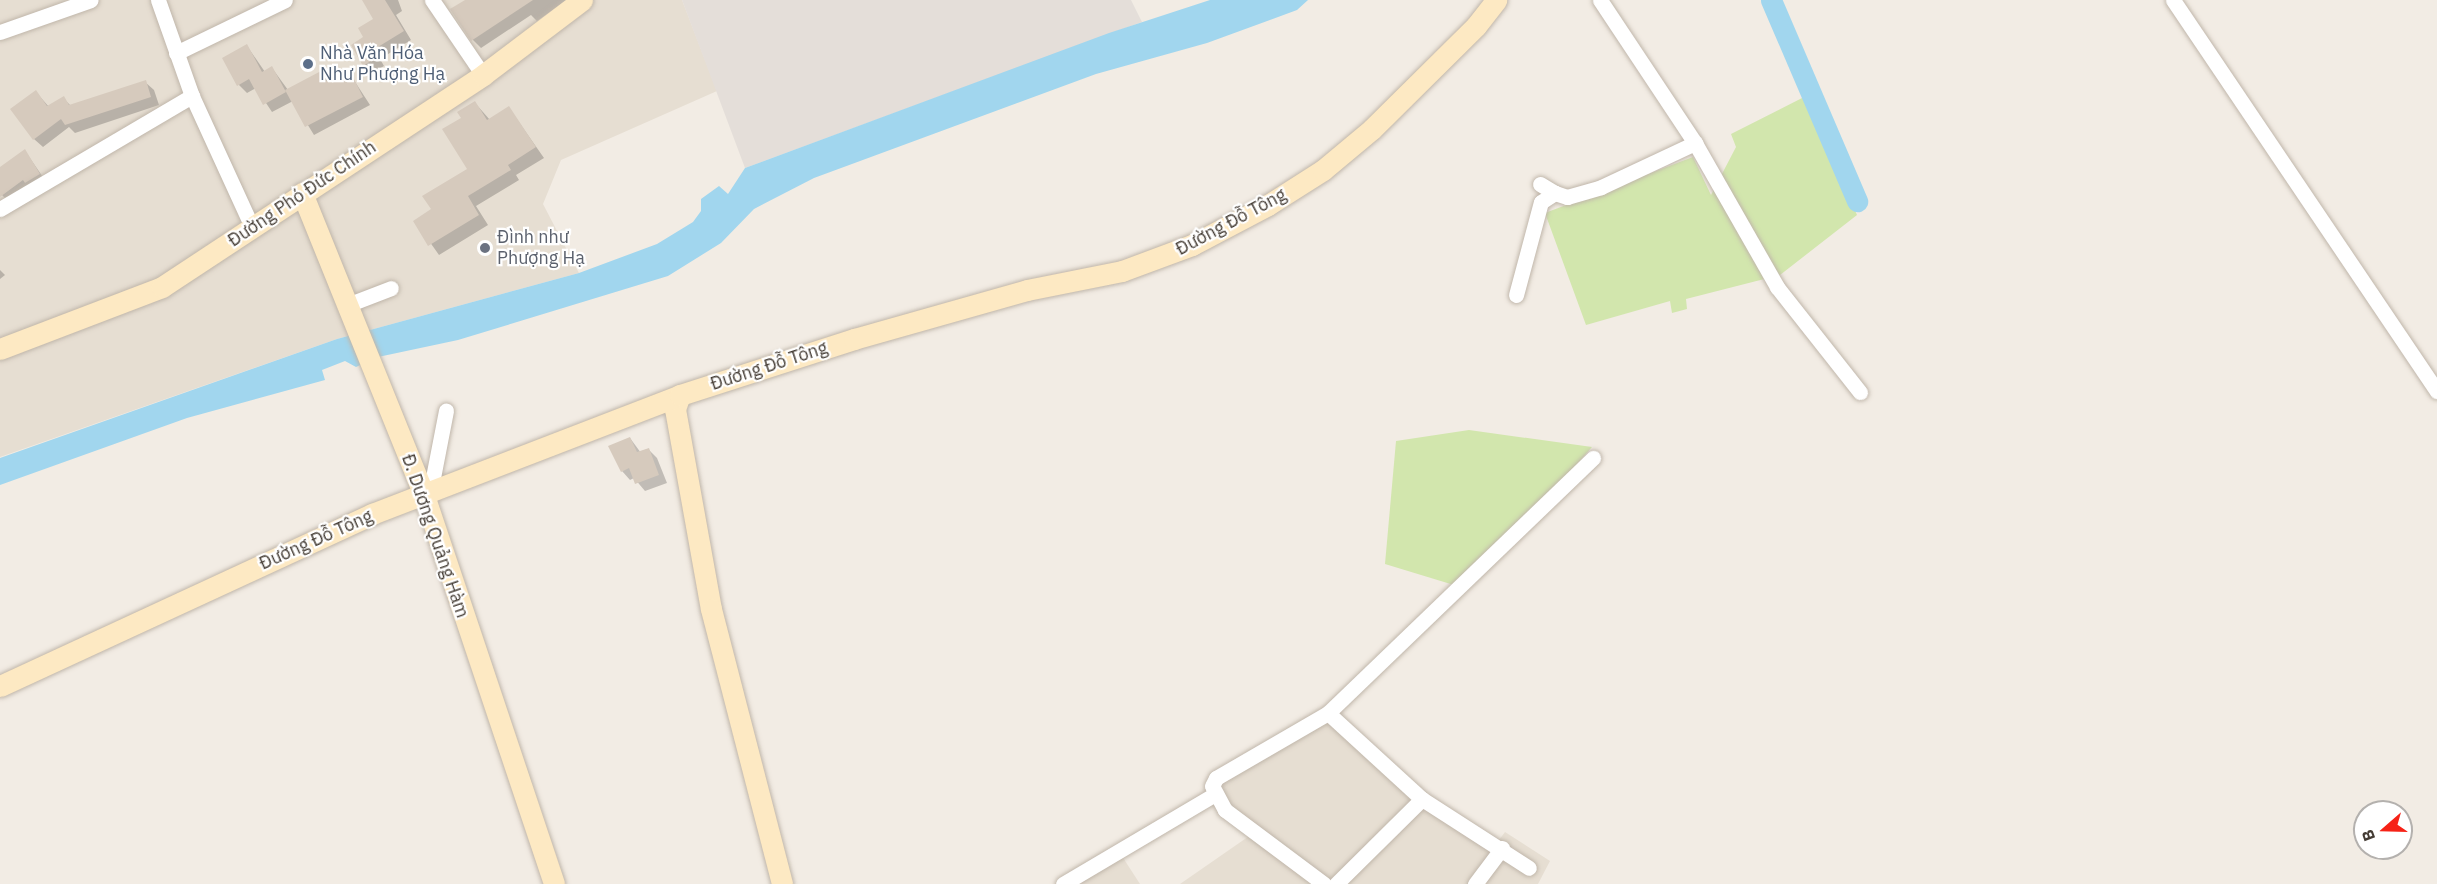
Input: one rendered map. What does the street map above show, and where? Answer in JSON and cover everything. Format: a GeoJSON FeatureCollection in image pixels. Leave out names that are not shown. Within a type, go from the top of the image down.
{"type":"FeatureCollection","features":[{"type":"Feature","properties":{"kind":"main road","name":"Đường Phó Đức Chính"},"geometry":{"type":"LineString","coordinates":[[0,349],[162,287],[483,75],[582,0]]}},
{"type":"Feature","properties":{"kind":"main road","name":"Đường Đỗ Tông"},"geometry":{"type":"LineString","coordinates":[[0,686],[207,587],[351,526],[372,514],[680,395],[854,339],[1027,290],[1122,271],[1192,245],[1268,205],[1323,170],[1372,129],[1476,26],[1496,0]]}},
{"type":"Feature","properties":{"kind":"main road","name":"Đ. Dương Quảng Hàm"},"geometry":{"type":"LineString","coordinates":[[302,193],[373,375],[427,494],[554,884]]}},
{"type":"Feature","properties":{"kind":"main road"},"geometry":{"type":"LineString","coordinates":[[680,395],[675,409],[711,609],[782,884]]}},
{"type":"Feature","properties":{"kind":"street"},"geometry":{"type":"LineString","coordinates":[[0,33],[58,6],[91,0]]}},
{"type":"Feature","properties":{"kind":"street"},"geometry":{"type":"LineString","coordinates":[[158,0],[192,96],[252,227]]}},
{"type":"Feature","properties":{"kind":"street"},"geometry":{"type":"LineString","coordinates":[[176,53],[285,0]]}},
{"type":"Feature","properties":{"kind":"street"},"geometry":{"type":"LineString","coordinates":[[432,0],[483,75]]}},
{"type":"Feature","properties":{"kind":"street"},"geometry":{"type":"LineString","coordinates":[[1600,0],[1695,143],[1777,287],[1860,392]]}},
{"type":"Feature","properties":{"kind":"street"},"geometry":{"type":"LineString","coordinates":[[2173,0],[2437,391]]}},
{"type":"Feature","properties":{"kind":"street"},"geometry":{"type":"LineString","coordinates":[[0,209],[192,96]]}},
{"type":"Feature","properties":{"kind":"street"},"geometry":{"type":"LineString","coordinates":[[1540,184],[1567,197],[1601,187],[1695,143]]}},
{"type":"Feature","properties":{"kind":"street"},"geometry":{"type":"LineString","coordinates":[[1516,295],[1541,202],[1555,193]]}},
{"type":"Feature","properties":{"kind":"street"},"geometry":{"type":"LineString","coordinates":[[349,309],[392,288]]}},
{"type":"Feature","properties":{"kind":"street"},"geometry":{"type":"LineString","coordinates":[[427,494],[446,411]]}},
{"type":"Feature","properties":{"kind":"street"},"geometry":{"type":"LineString","coordinates":[[1324,884],[1225,810],[1212,786],[1216,778],[1328,713],[1593,458]]}},
{"type":"Feature","properties":{"kind":"street"},"geometry":{"type":"LineString","coordinates":[[1328,713],[1422,800],[1502,848],[1529,868]]}},
{"type":"Feature","properties":{"kind":"street"},"geometry":{"type":"LineString","coordinates":[[1063,884],[1215,794]]}},
{"type":"Feature","properties":{"kind":"street"},"geometry":{"type":"LineString","coordinates":[[1336,884],[1422,800]]}},
{"type":"Feature","properties":{"kind":"street"},"geometry":{"type":"LineString","coordinates":[[1475,884],[1502,848]]}},
{"type":"Feature","properties":{"kind":"shaded area"},"geometry":{"type":"Polygon","coordinates":[[[0,0],[682,0],[717,91],[561,160],[543,204],[579,273],[337,339],[0,457],[0,0]]]}},
{"type":"Feature","properties":{"kind":"shaded area"},"geometry":{"type":"Polygon","coordinates":[[[682,0],[1131,0],[1142,22],[745,168],[682,0]]]}},
{"type":"Feature","properties":{"kind":"shaded area"},"geometry":{"type":"Polygon","coordinates":[[[1328,713],[1365,751],[1496,844],[1505,832],[1550,861],[1538,884],[1180,884],[1255,832],[1212,786],[1328,713]]]}},
{"type":"Feature","properties":{"kind":"shaded area"},"geometry":{"type":"Polygon","coordinates":[[[1118,850],[1140,884],[1063,884],[1118,850]]]}},
{"type":"Feature","properties":{"kind":"green space"},"geometry":{"type":"Polygon","coordinates":[[[1806,96],[1857,215],[1780,275],[1686,299],[1687,309],[1672,313],[1670,301],[1586,325],[1545,213],[1693,157],[1711,195],[1736,147],[1731,134],[1806,96]]]}},
{"type":"Feature","properties":{"kind":"green space"},"geometry":{"type":"Polygon","coordinates":[[[1469,430],[1592,447],[1467,589],[1385,564],[1396,441],[1469,430]]]}},
{"type":"Feature","properties":{"kind":"water"},"geometry":{"type":"Polygon","coordinates":[[[1210,0],[1308,0],[1297,10],[1207,43],[1096,74],[814,178],[754,209],[721,243],[668,276],[458,340],[378,357],[356,367],[345,361],[322,370],[325,380],[187,418],[0,485],[0,458],[337,339],[579,273],[657,244],[693,222],[701,211],[701,199],[719,186],[728,194],[745,168],[1109,33],[1210,0]]]}},
{"type":"Feature","properties":{"kind":"building"},"geometry":{"type":"Polygon","coordinates":[[[362,0],[385,0],[404,31],[373,50],[377,57],[363,66],[351,45],[363,37],[358,28],[373,19],[362,0]]]}},
{"type":"Feature","properties":{"kind":"building"},"geometry":{"type":"Polygon","coordinates":[[[465,0],[533,0],[471,41],[450,9],[465,0]]]}},
{"type":"Feature","properties":{"kind":"building"},"geometry":{"type":"Polygon","coordinates":[[[247,44],[262,72],[272,66],[286,92],[263,105],[249,79],[237,86],[222,58],[247,44]]]}},
{"type":"Feature","properties":{"kind":"building"},"geometry":{"type":"Polygon","coordinates":[[[349,69],[363,97],[305,127],[285,90],[321,71],[326,81],[349,69]]]}},
{"type":"Feature","properties":{"kind":"building"},"geometry":{"type":"Polygon","coordinates":[[[146,80],[151,97],[65,125],[61,119],[33,140],[10,109],[36,90],[47,106],[64,96],[69,105],[146,80]]]}},
{"type":"Feature","properties":{"kind":"building"},"geometry":{"type":"Polygon","coordinates":[[[475,101],[487,120],[509,106],[536,147],[508,165],[511,170],[468,196],[479,215],[428,246],[413,221],[431,209],[422,196],[467,169],[442,129],[461,118],[457,112],[475,101]]]}},
{"type":"Feature","properties":{"kind":"building"},"geometry":{"type":"Polygon","coordinates":[[[25,149],[40,174],[25,183],[23,180],[0,197],[0,167],[25,149]]]}},
{"type":"Feature","properties":{"kind":"building"},"geometry":{"type":"Polygon","coordinates":[[[630,437],[637,452],[649,448],[659,475],[635,484],[629,468],[621,472],[608,446],[630,437]]]}},
{"type":"Feature","properties":{"kind":"waterway"},"geometry":{"type":"LineString","coordinates":[[1771,0],[1857,201]]}},
{"type":"Feature","properties":{"kind":"place","name":"Nhà Văn Hóa Như Phượng Hạ"},"geometry":{"type":"Point","coordinates":[308,64]}},
{"type":"Feature","properties":{"kind":"place","name":"Đình như Phượng Hạ"},"geometry":{"type":"Point","coordinates":[485,248]}}]}
